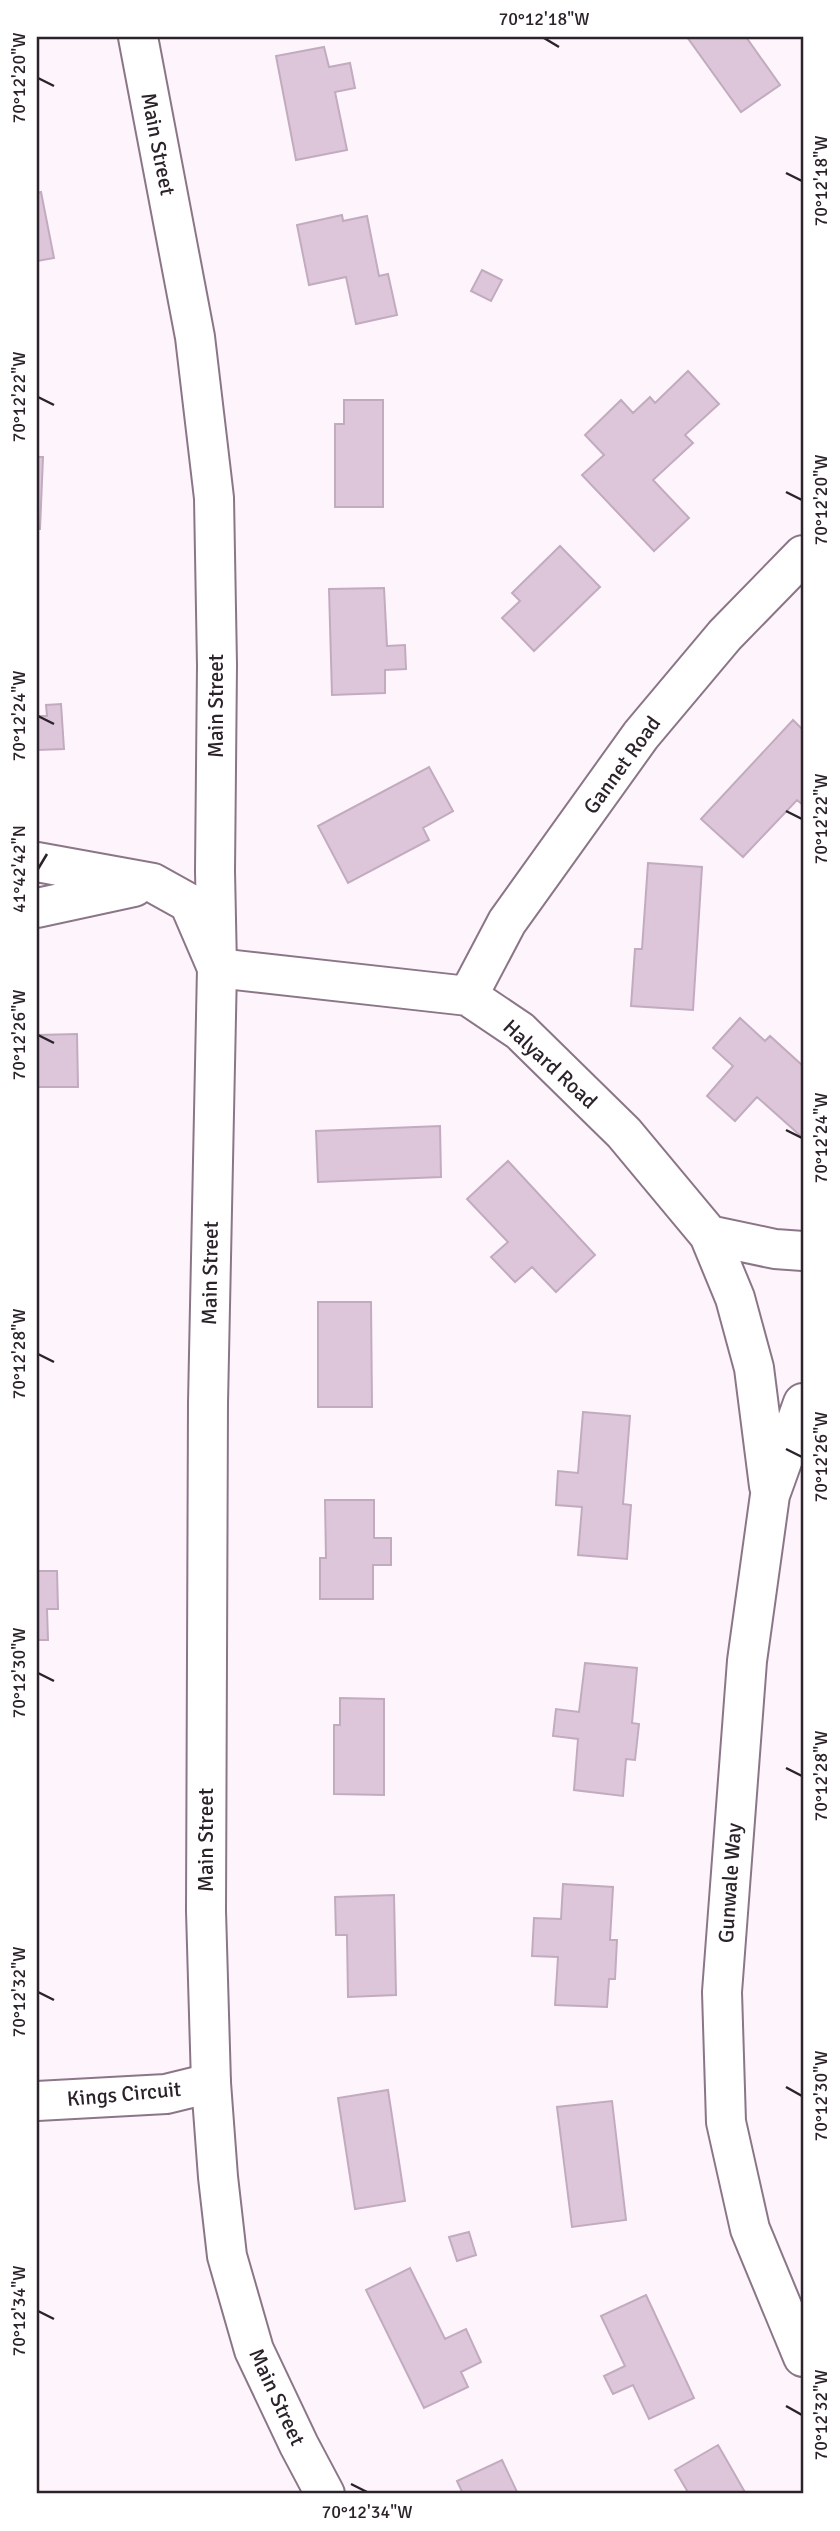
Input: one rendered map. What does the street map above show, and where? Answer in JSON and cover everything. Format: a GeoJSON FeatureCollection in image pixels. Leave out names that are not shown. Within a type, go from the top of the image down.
{"type":"FeatureCollection","features":[{"type":"Feature","properties":{"kind":"street","name":"Main Street"},"geometry":{"type":"LineString","coordinates":[[138,37],[195,337],[214,498],[217,968],[208,1403],[206,1911],[211,2082],[218,2176],[227,2256],[254,2350],[325,2494]]}},
{"type":"Feature","properties":{"kind":"street","name":"Gannet Road"},"geometry":{"type":"LineString","coordinates":[[468,996],[507,922],[641,735],[725,635],[803,555]]}},
{"type":"Feature","properties":{"kind":"street"},"geometry":{"type":"LineString","coordinates":[[37,862],[153,883],[189,902],[217,968]]}},
{"type":"Feature","properties":{"kind":"street"},"geometry":{"type":"LineString","coordinates":[[37,908],[153,883]]}},
{"type":"Feature","properties":{"kind":"street","name":"Halyard Road"},"geometry":{"type":"LineString","coordinates":[[217,968],[468,996],[520,1031],[615,1124],[709,1235],[735,1298],[754,1368],[770,1495]]}},
{"type":"Feature","properties":{"kind":"street"},"geometry":{"type":"LineString","coordinates":[[709,1235],[775,1249],[803,1251]]}},
{"type":"Feature","properties":{"kind":"street","name":"Gunwale Way"},"geometry":{"type":"LineString","coordinates":[[803,1403],[770,1495],[747,1661],[722,1992],[726,2122],[750,2229],[803,2357]]}},
{"type":"Feature","properties":{"kind":"street","name":"Kings Circuit"},"geometry":{"type":"LineString","coordinates":[[37,2101],[166,2094],[211,2082]]}},
{"type":"Feature","properties":{"kind":"building"},"geometry":{"type":"Polygon","coordinates":[[[687,37],[746,37],[780,85],[741,112],[687,37]]]}},
{"type":"Feature","properties":{"kind":"building"},"geometry":{"type":"Polygon","coordinates":[[[324,47],[329,67],[350,63],[355,88],[335,92],[347,150],[296,160],[276,56],[324,47]]]}},
{"type":"Feature","properties":{"kind":"building"},"geometry":{"type":"Polygon","coordinates":[[[41,192],[54,258],[37,261],[37,193],[41,192]]]}},
{"type":"Feature","properties":{"kind":"building"},"geometry":{"type":"Polygon","coordinates":[[[342,215],[343,221],[367,216],[379,276],[388,274],[397,315],[356,324],[346,277],[309,285],[297,225],[342,215]]]}},
{"type":"Feature","properties":{"kind":"building"},"geometry":{"type":"Polygon","coordinates":[[[482,270],[502,280],[491,301],[471,291],[482,270]]]}},
{"type":"Feature","properties":{"kind":"building"},"geometry":{"type":"Polygon","coordinates":[[[688,371],[719,404],[685,435],[693,443],[653,480],[689,518],[654,551],[582,475],[604,455],[585,435],[621,400],[633,413],[650,397],[655,403],[688,371]]]}},
{"type":"Feature","properties":{"kind":"building"},"geometry":{"type":"Polygon","coordinates":[[[344,400],[383,400],[383,507],[335,507],[335,424],[344,424],[344,400]]]}},
{"type":"Feature","properties":{"kind":"building"},"geometry":{"type":"Polygon","coordinates":[[[37,457],[43,457],[40,529],[37,529],[37,457]]]}},
{"type":"Feature","properties":{"kind":"building"},"geometry":{"type":"Polygon","coordinates":[[[560,546],[600,587],[534,651],[502,618],[520,601],[512,593],[560,546]]]}},
{"type":"Feature","properties":{"kind":"building"},"geometry":{"type":"Polygon","coordinates":[[[384,588],[387,646],[405,645],[406,669],[385,670],[385,693],[332,695],[329,589],[384,588]]]}},
{"type":"Feature","properties":{"kind":"building"},"geometry":{"type":"Polygon","coordinates":[[[61,704],[64,749],[37,750],[37,716],[47,716],[46,705],[61,704]]]}},
{"type":"Feature","properties":{"kind":"building"},"geometry":{"type":"Polygon","coordinates":[[[793,720],[803,730],[803,805],[797,800],[743,857],[701,819],[793,720]]]}},
{"type":"Feature","properties":{"kind":"building"},"geometry":{"type":"Polygon","coordinates":[[[429,767],[453,811],[423,828],[429,840],[348,883],[318,826],[429,767]]]}},
{"type":"Feature","properties":{"kind":"building"},"geometry":{"type":"Polygon","coordinates":[[[648,863],[702,867],[693,1010],[631,1006],[635,949],[642,949],[648,863]]]}},
{"type":"Feature","properties":{"kind":"building"},"geometry":{"type":"Polygon","coordinates":[[[740,1018],[765,1041],[770,1036],[803,1066],[803,1138],[757,1097],[735,1121],[707,1096],[733,1066],[713,1048],[740,1018]]]}},
{"type":"Feature","properties":{"kind":"building"},"geometry":{"type":"Polygon","coordinates":[[[77,1034],[78,1087],[37,1087],[37,1035],[77,1034]]]}},
{"type":"Feature","properties":{"kind":"building"},"geometry":{"type":"Polygon","coordinates":[[[440,1126],[441,1177],[318,1182],[316,1131],[440,1126]]]}},
{"type":"Feature","properties":{"kind":"building"},"geometry":{"type":"Polygon","coordinates":[[[508,1161],[595,1255],[556,1292],[532,1267],[515,1282],[491,1257],[508,1242],[467,1199],[508,1161]]]}},
{"type":"Feature","properties":{"kind":"building"},"geometry":{"type":"Polygon","coordinates":[[[318,1302],[371,1302],[372,1407],[318,1407],[318,1302]]]}},
{"type":"Feature","properties":{"kind":"building"},"geometry":{"type":"Polygon","coordinates":[[[583,1412],[630,1416],[623,1504],[631,1505],[627,1559],[578,1555],[582,1507],[556,1505],[558,1471],[578,1473],[583,1412]]]}},
{"type":"Feature","properties":{"kind":"building"},"geometry":{"type":"Polygon","coordinates":[[[325,1500],[374,1500],[374,1538],[391,1538],[391,1565],[373,1565],[373,1599],[320,1599],[320,1558],[326,1558],[325,1500]]]}},
{"type":"Feature","properties":{"kind":"building"},"geometry":{"type":"Polygon","coordinates":[[[37,1525],[38,1571],[57,1571],[58,1609],[47,1609],[48,1640],[37,1640],[37,1525]]]}},
{"type":"Feature","properties":{"kind":"building"},"geometry":{"type":"Polygon","coordinates":[[[585,1663],[637,1668],[632,1723],[639,1724],[635,1760],[626,1759],[623,1796],[574,1790],[578,1739],[553,1736],[556,1709],[579,1712],[585,1663]]]}},
{"type":"Feature","properties":{"kind":"building"},"geometry":{"type":"Polygon","coordinates":[[[340,1698],[384,1699],[384,1795],[334,1794],[334,1725],[340,1725],[340,1698]]]}},
{"type":"Feature","properties":{"kind":"building"},"geometry":{"type":"Polygon","coordinates":[[[563,1884],[613,1887],[610,1940],[617,1940],[615,1979],[609,1979],[607,2007],[555,2005],[558,1957],[532,1956],[534,1918],[561,1919],[563,1884]]]}},
{"type":"Feature","properties":{"kind":"building"},"geometry":{"type":"Polygon","coordinates":[[[394,1895],[396,1995],[348,1997],[347,1935],[336,1935],[335,1897],[394,1895]]]}},
{"type":"Feature","properties":{"kind":"building"},"geometry":{"type":"Polygon","coordinates":[[[388,2090],[405,2201],[355,2209],[338,2098],[388,2090]]]}},
{"type":"Feature","properties":{"kind":"building"},"geometry":{"type":"Polygon","coordinates":[[[612,2101],[626,2220],[572,2227],[557,2107],[612,2101]]]}},
{"type":"Feature","properties":{"kind":"building"},"geometry":{"type":"Polygon","coordinates":[[[469,2232],[476,2255],[457,2261],[449,2237],[469,2232]]]}},
{"type":"Feature","properties":{"kind":"building"},"geometry":{"type":"Polygon","coordinates":[[[410,2268],[445,2339],[466,2329],[481,2362],[461,2372],[468,2387],[424,2408],[366,2290],[410,2268]]]}},
{"type":"Feature","properties":{"kind":"building"},"geometry":{"type":"Polygon","coordinates":[[[646,2295],[694,2398],[649,2419],[633,2385],[613,2394],[604,2376],[625,2366],[601,2316],[646,2295]]]}},
{"type":"Feature","properties":{"kind":"building"},"geometry":{"type":"Polygon","coordinates":[[[718,2445],[746,2494],[689,2494],[675,2470],[718,2445]]]}},
{"type":"Feature","properties":{"kind":"building"},"geometry":{"type":"Polygon","coordinates":[[[502,2460],[518,2494],[463,2494],[457,2481],[502,2460]]]}}]}
